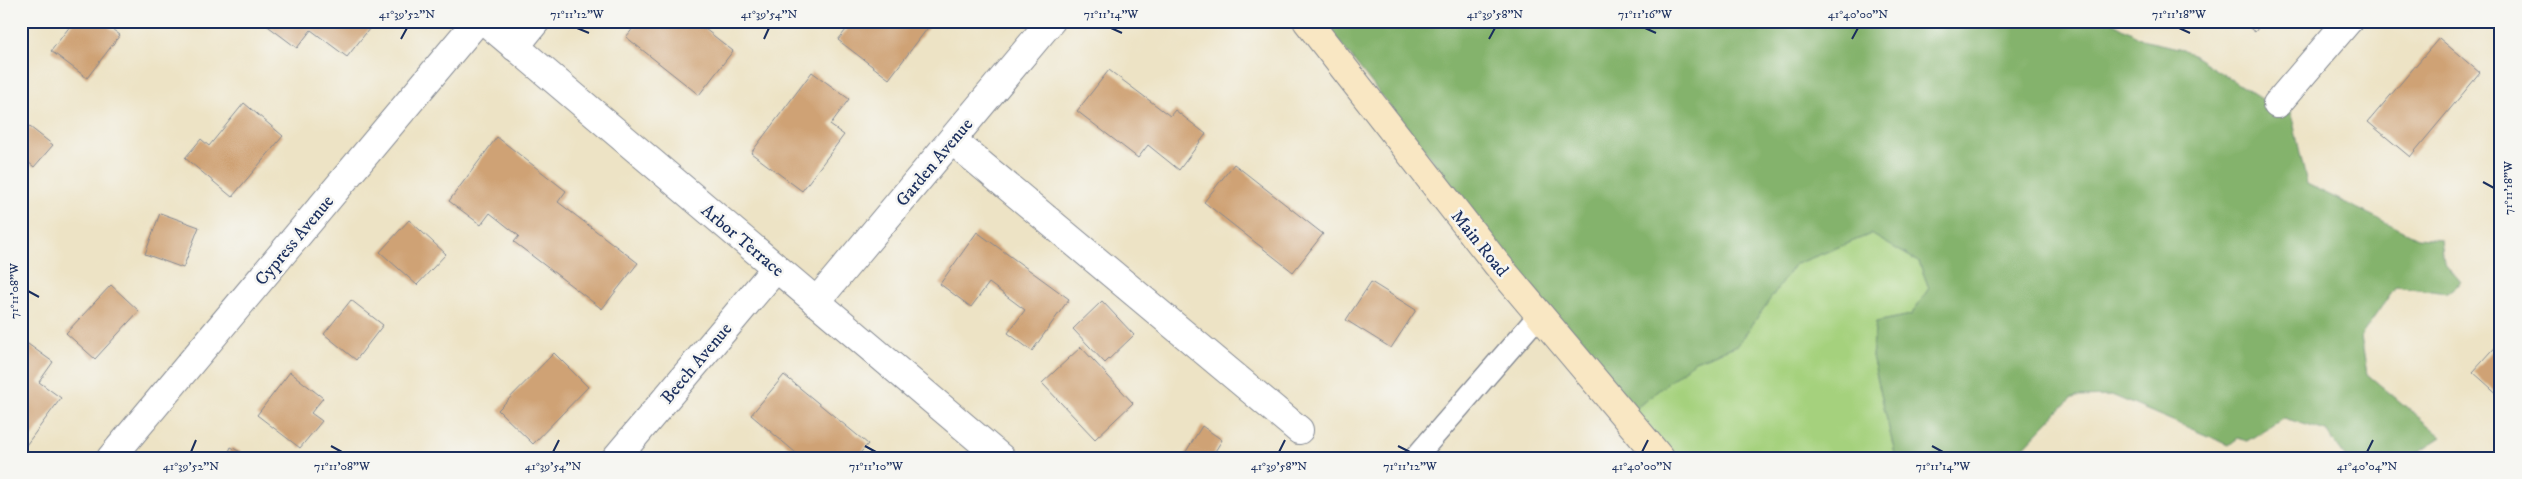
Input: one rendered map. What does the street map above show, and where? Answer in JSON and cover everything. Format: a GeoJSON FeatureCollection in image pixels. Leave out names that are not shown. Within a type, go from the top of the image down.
{"type":"FeatureCollection","features":[{"type":"Feature","properties":{"kind":"main road","name":"Main Road"},"geometry":{"type":"LineString","coordinates":[[1312,23],[1434,186],[1660,458]]}},
{"type":"Feature","properties":{"kind":"street","name":"Cypress Avenue"},"geometry":{"type":"LineString","coordinates":[[111,458],[477,21]]}},
{"type":"Feature","properties":{"kind":"street","name":"Arbor Terrace"},"geometry":{"type":"LineString","coordinates":[[484,21],[1001,458]]}},
{"type":"Feature","properties":{"kind":"street"},"geometry":{"type":"LineString","coordinates":[[515,48],[536,21]]}},
{"type":"Feature","properties":{"kind":"street","name":"Garden Avenue"},"geometry":{"type":"LineString","coordinates":[[816,302],[1051,21]]}},
{"type":"Feature","properties":{"kind":"street"},"geometry":{"type":"LineString","coordinates":[[2277,104],[2348,21]]}},
{"type":"Feature","properties":{"kind":"street"},"geometry":{"type":"LineString","coordinates":[[952,140],[1299,430]]}},
{"type":"Feature","properties":{"kind":"street","name":"Beech Avenue"},"geometry":{"type":"LineString","coordinates":[[616,458],[776,268]]}},
{"type":"Feature","properties":{"kind":"lane"},"geometry":{"type":"LineString","coordinates":[[1415,458],[1540,314]]}},
{"type":"Feature","properties":{"kind":"green space"},"geometry":{"type":"Polygon","coordinates":[[[1323,21],[2110,21],[2146,41],[2183,49],[2276,108],[2290,108],[2307,184],[2418,238],[2441,240],[2444,262],[2461,282],[2447,293],[2396,286],[2361,336],[2367,374],[2442,437],[2409,458],[2346,458],[2326,431],[2284,418],[2247,441],[2238,438],[2229,445],[2114,396],[2076,397],[2070,399],[2013,458],[1896,458],[1872,356],[1876,322],[1911,315],[1929,288],[1919,262],[1871,234],[1794,265],[1738,345],[1695,361],[1630,413],[1323,21]]]}},
{"type":"Feature","properties":{"kind":"green space"},"geometry":{"type":"Polygon","coordinates":[[[1871,234],[1919,262],[1929,288],[1911,315],[1876,322],[1872,356],[1896,458],[1663,458],[1630,413],[1695,361],[1738,345],[1794,265],[1871,234]]]}},
{"type":"Feature","properties":{"kind":"building"},"geometry":{"type":"Polygon","coordinates":[[[74,21],[101,21],[120,35],[87,78],[51,51],[74,21]]]}},
{"type":"Feature","properties":{"kind":"building"},"geometry":{"type":"Polygon","coordinates":[[[261,21],[369,21],[373,24],[347,57],[311,30],[297,48],[261,21]]]}},
{"type":"Feature","properties":{"kind":"building"},"geometry":{"type":"Polygon","coordinates":[[[639,21],[695,21],[733,51],[699,95],[626,37],[639,21]]]}},
{"type":"Feature","properties":{"kind":"building"},"geometry":{"type":"Polygon","coordinates":[[[853,21],[933,21],[889,79],[838,40],[853,21]]]}},
{"type":"Feature","properties":{"kind":"building"},"geometry":{"type":"Polygon","coordinates":[[[2240,21],[2263,21],[2255,32],[2240,21]]]}},
{"type":"Feature","properties":{"kind":"building"},"geometry":{"type":"Polygon","coordinates":[[[2439,38],[2480,73],[2410,157],[2368,122],[2439,38]]]}},
{"type":"Feature","properties":{"kind":"building"},"geometry":{"type":"Polygon","coordinates":[[[1109,70],[1170,116],[1175,110],[1206,134],[1179,170],[1148,145],[1138,158],[1077,111],[1109,70]]]}},
{"type":"Feature","properties":{"kind":"building"},"geometry":{"type":"Polygon","coordinates":[[[812,72],[849,99],[830,125],[844,135],[802,191],[751,153],[812,72]]]}},
{"type":"Feature","properties":{"kind":"building"},"geometry":{"type":"Polygon","coordinates":[[[244,103],[283,136],[232,197],[185,158],[201,139],[209,146],[244,103]]]}},
{"type":"Feature","properties":{"kind":"building"},"geometry":{"type":"Polygon","coordinates":[[[21,120],[53,145],[34,167],[21,156],[21,120]]]}},
{"type":"Feature","properties":{"kind":"building"},"geometry":{"type":"Polygon","coordinates":[[[497,137],[566,191],[558,202],[638,263],[602,309],[514,242],[519,236],[490,213],[481,225],[449,201],[497,137]]]}},
{"type":"Feature","properties":{"kind":"building"},"geometry":{"type":"Polygon","coordinates":[[[1234,164],[1323,234],[1293,272],[1204,202],[1234,164]]]}},
{"type":"Feature","properties":{"kind":"building"},"geometry":{"type":"Polygon","coordinates":[[[160,213],[199,227],[183,268],[145,254],[160,213]]]}},
{"type":"Feature","properties":{"kind":"building"},"geometry":{"type":"Polygon","coordinates":[[[409,220],[446,254],[417,285],[380,252],[409,220]]]}},
{"type":"Feature","properties":{"kind":"building"},"geometry":{"type":"Polygon","coordinates":[[[977,232],[1069,299],[1032,351],[1008,333],[1025,310],[989,283],[971,307],[940,284],[977,232]]]}},
{"type":"Feature","properties":{"kind":"building"},"geometry":{"type":"Polygon","coordinates":[[[1371,282],[1416,310],[1391,348],[1346,320],[1371,282]]]}},
{"type":"Feature","properties":{"kind":"building"},"geometry":{"type":"Polygon","coordinates":[[[111,285],[139,311],[95,359],[66,333],[111,285]]]}},
{"type":"Feature","properties":{"kind":"building"},"geometry":{"type":"Polygon","coordinates":[[[351,300],[383,325],[356,360],[324,334],[351,300]]]}},
{"type":"Feature","properties":{"kind":"building"},"geometry":{"type":"Polygon","coordinates":[[[1102,301],[1134,335],[1105,363],[1073,329],[1102,301]]]}},
{"type":"Feature","properties":{"kind":"building"},"geometry":{"type":"Polygon","coordinates":[[[21,339],[53,362],[39,382],[61,398],[21,452],[21,339]]]}},
{"type":"Feature","properties":{"kind":"building"},"geometry":{"type":"Polygon","coordinates":[[[2501,341],[2501,397],[2473,372],[2501,341]]]}},
{"type":"Feature","properties":{"kind":"building"},"geometry":{"type":"Polygon","coordinates":[[[1081,347],[1133,403],[1095,439],[1042,383],[1081,347]]]}},
{"type":"Feature","properties":{"kind":"building"},"geometry":{"type":"Polygon","coordinates":[[[554,353],[588,387],[533,444],[498,410],[554,353]]]}},
{"type":"Feature","properties":{"kind":"building"},"geometry":{"type":"Polygon","coordinates":[[[290,372],[323,398],[311,413],[322,421],[300,448],[257,415],[290,372]]]}},
{"type":"Feature","properties":{"kind":"building"},"geometry":{"type":"Polygon","coordinates":[[[784,375],[868,444],[856,458],[802,458],[751,415],[784,375]]]}},
{"type":"Feature","properties":{"kind":"building"},"geometry":{"type":"Polygon","coordinates":[[[1202,426],[1222,440],[1211,458],[1182,458],[1202,426]]]}},
{"type":"Feature","properties":{"kind":"building"},"geometry":{"type":"Polygon","coordinates":[[[231,447],[252,458],[226,458],[231,447]]]}}]}
